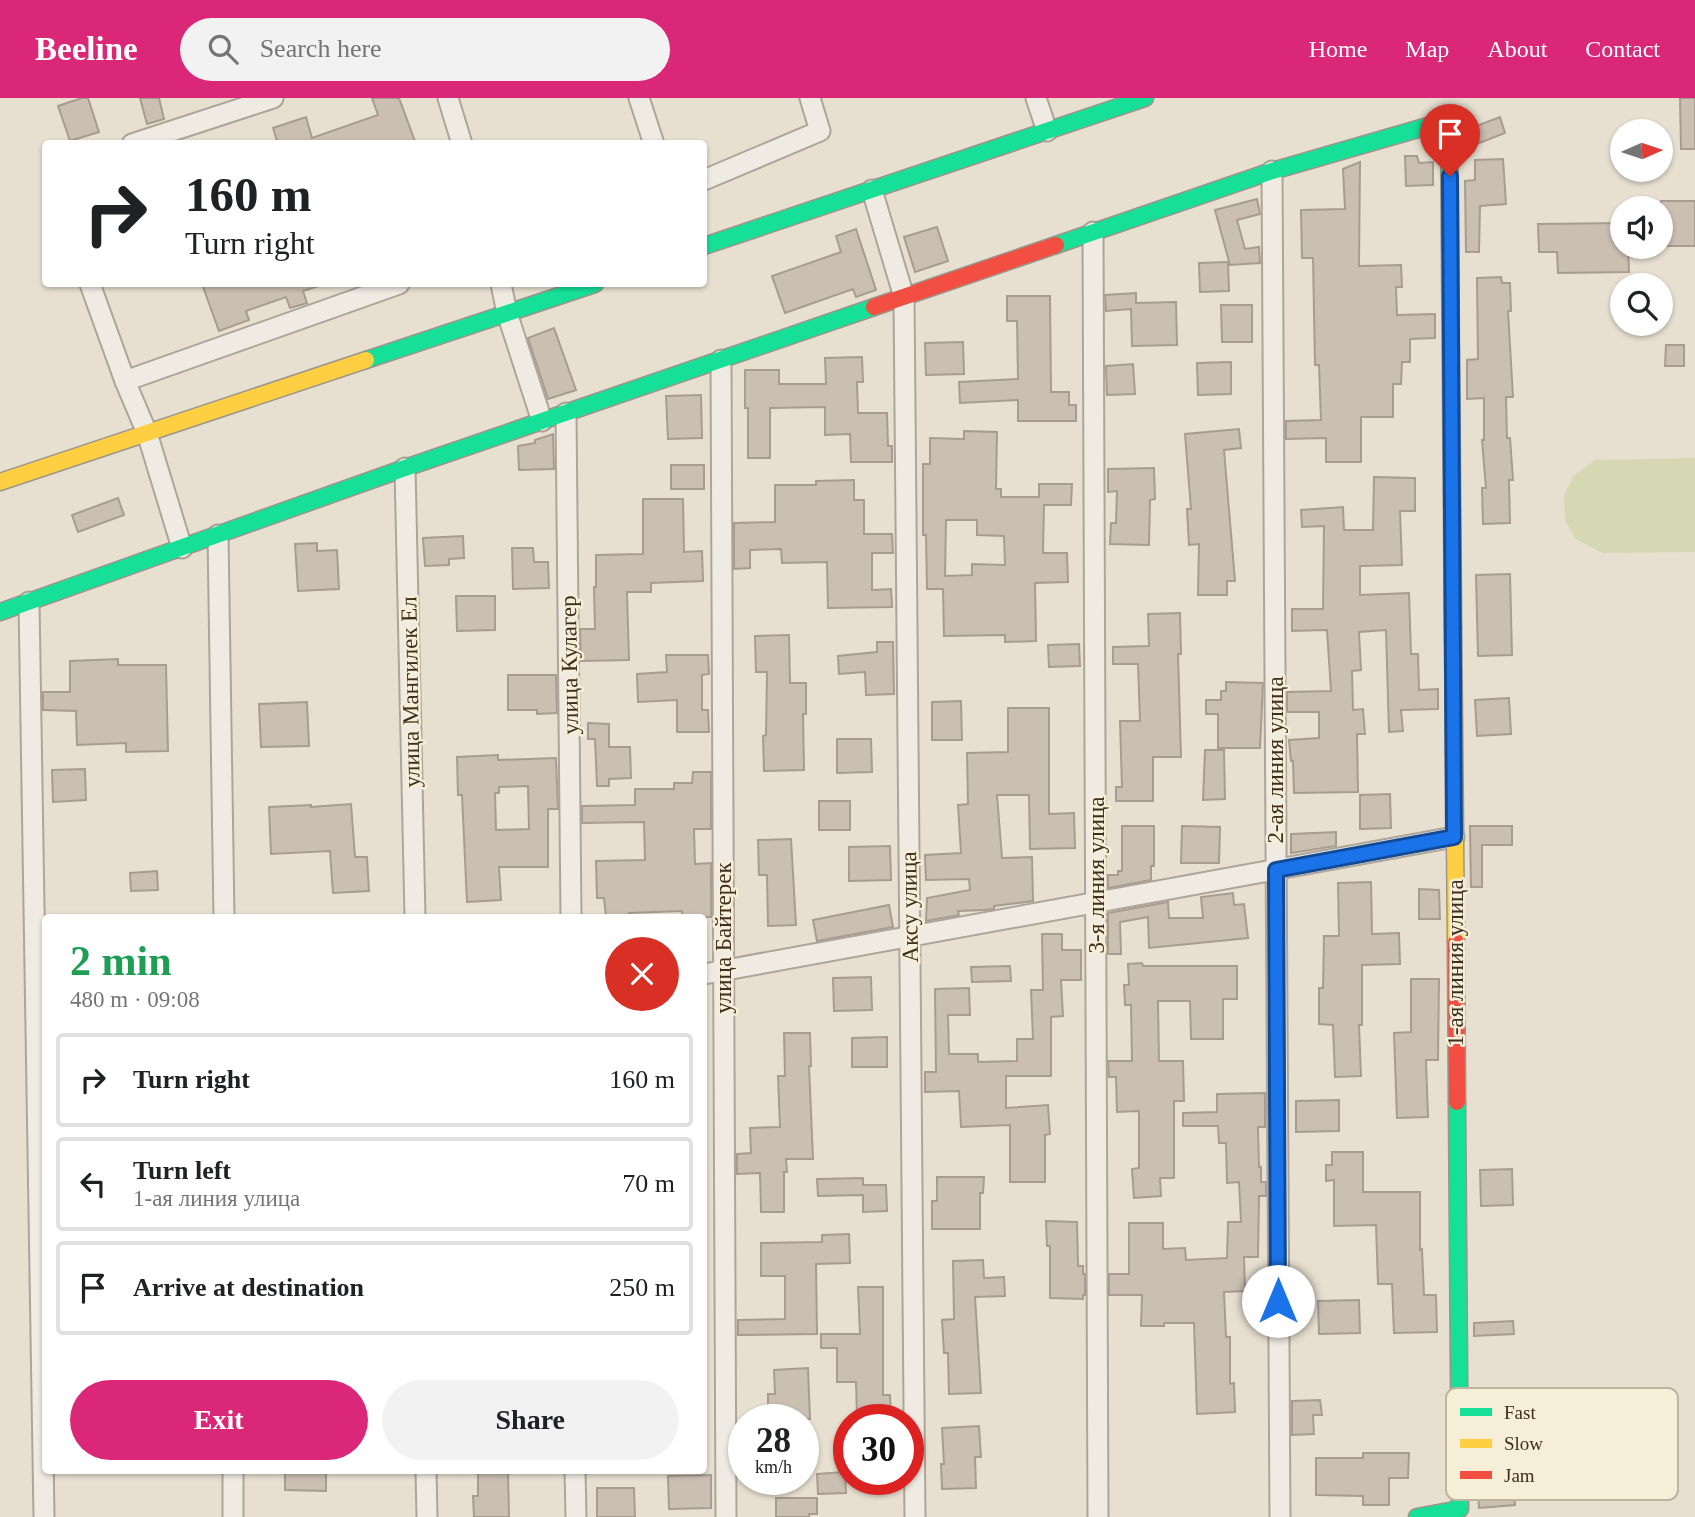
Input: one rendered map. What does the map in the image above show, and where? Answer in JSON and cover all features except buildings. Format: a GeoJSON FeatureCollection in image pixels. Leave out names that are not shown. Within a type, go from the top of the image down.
{"type":"FeatureCollection","features":[{"type":"Feature","properties":{"kind":"street"},"geometry":{"type":"LineString","coordinates":[[144,140],[274,98]]}},
{"type":"Feature","properties":{"kind":"street"},"geometry":{"type":"LineString","coordinates":[[448,98],[461,140]]}},
{"type":"Feature","properties":{"kind":"street"},"geometry":{"type":"LineString","coordinates":[[639,98],[653,140]]}},
{"type":"Feature","properties":{"kind":"street"},"geometry":{"type":"LineString","coordinates":[[707,179],[820,131],[810,98]]}},
{"type":"Feature","properties":{"kind":"street"},"geometry":{"type":"LineString","coordinates":[[1036,98],[1047,131]]}},
{"type":"Feature","properties":{"kind":"street"},"geometry":{"type":"LineString","coordinates":[[707,245],[1145,98]]}},
{"type":"Feature","properties":{"kind":"street","name":"1-ая линия улица"},"geometry":{"type":"LineString","coordinates":[[1272,171],[1449,120],[1459,1388]]}},
{"type":"Feature","properties":{"kind":"street"},"geometry":{"type":"LineString","coordinates":[[0,612],[405,468],[1272,171]]}},
{"type":"Feature","properties":{"kind":"street","name":"2-ая линия улица"},"geometry":{"type":"LineString","coordinates":[[1272,171],[1280,1517]]}},
{"type":"Feature","properties":{"kind":"street","name":"Аксу улица"},"geometry":{"type":"LineString","coordinates":[[872,190],[904,297],[915,1517]]}},
{"type":"Feature","properties":{"kind":"street","name":"3-я линия улица"},"geometry":{"type":"LineString","coordinates":[[1093,232],[1098,1517]]}},
{"type":"Feature","properties":{"kind":"street"},"geometry":{"type":"LineString","coordinates":[[91,287],[147,433],[182,548]]}},
{"type":"Feature","properties":{"kind":"street"},"geometry":{"type":"LineString","coordinates":[[125,381],[390,287]]}},
{"type":"Feature","properties":{"kind":"street"},"geometry":{"type":"LineString","coordinates":[[502,287],[507,313],[542,421]]}},
{"type":"Feature","properties":{"kind":"street"},"geometry":{"type":"LineString","coordinates":[[0,482],[586,287]]}},
{"type":"Feature","properties":{"kind":"street","name":"улица Байтерек"},"geometry":{"type":"LineString","coordinates":[[721,360],[726,1517]]}},
{"type":"Feature","properties":{"kind":"street","name":"улица Кулагер"},"geometry":{"type":"LineString","coordinates":[[566,413],[571,914]]}},
{"type":"Feature","properties":{"kind":"street","name":"улица Мангилек Ел"},"geometry":{"type":"LineString","coordinates":[[405,468],[415,914]]}},
{"type":"Feature","properties":{"kind":"street"},"geometry":{"type":"LineString","coordinates":[[218,534],[224,914]]}},
{"type":"Feature","properties":{"kind":"street"},"geometry":{"type":"LineString","coordinates":[[29,602],[42,1395]]}},
{"type":"Feature","properties":{"kind":"street"},"geometry":{"type":"LineString","coordinates":[[707,973],[1454,837]]}},
{"type":"Feature","properties":{"kind":"street"},"geometry":{"type":"LineString","coordinates":[[43,1474],[44,1517]]}},
{"type":"Feature","properties":{"kind":"street"},"geometry":{"type":"LineString","coordinates":[[233,1474],[233,1517]]}},
{"type":"Feature","properties":{"kind":"street"},"geometry":{"type":"LineString","coordinates":[[426,1474],[427,1517]]}},
{"type":"Feature","properties":{"kind":"street"},"geometry":{"type":"LineString","coordinates":[[575,1474],[576,1517]]}},
{"type":"Feature","properties":{"kind":"street","name":"1-ая линия улица"},"geometry":{"type":"LineString","coordinates":[[1417,1517],[1460,1510],[1460,1500]]}},
{"type":"Feature","properties":{"kind":"green space"},"geometry":{"type":"Polygon","coordinates":[[[1695,458],[1695,552],[1602,553],[1576,539],[1565,521],[1564,496],[1573,476],[1595,460],[1695,458]]]}},
{"type":"Feature","properties":{"kind":"traffic: fast"},"geometry":{"type":"LineString","coordinates":[[707,245],[1145,98]]}},
{"type":"Feature","properties":{"kind":"traffic: fast"},"geometry":{"type":"LineString","coordinates":[[1056,245],[1272,171],[1449,120],[1453,627]]}},
{"type":"Feature","properties":{"kind":"traffic: fast"},"geometry":{"type":"LineString","coordinates":[[366,360],[586,287]]}},
{"type":"Feature","properties":{"kind":"traffic: fast"},"geometry":{"type":"LineString","coordinates":[[0,612],[405,468],[874,307]]}},
{"type":"Feature","properties":{"kind":"traffic: fast"},"geometry":{"type":"LineString","coordinates":[[1457,1102],[1459,1388]]}},
{"type":"Feature","properties":{"kind":"traffic: fast"},"geometry":{"type":"LineString","coordinates":[[1417,1517],[1460,1509],[1460,1500]]}},
{"type":"Feature","properties":{"kind":"traffic: slow"},"geometry":{"type":"LineString","coordinates":[[0,482],[366,360]]}},
{"type":"Feature","properties":{"kind":"traffic: slow"},"geometry":{"type":"LineString","coordinates":[[1453,627],[1456,942]]}},
{"type":"Feature","properties":{"kind":"traffic: jam"},"geometry":{"type":"LineString","coordinates":[[874,307],[1056,245]]}},
{"type":"Feature","properties":{"kind":"traffic: jam"},"geometry":{"type":"LineString","coordinates":[[1456,942],[1457,1102]]}},
{"type":"Feature","properties":{"kind":"route"},"geometry":{"type":"LineString","coordinates":[[1278,1301],[1276,870],[1454,837],[1450,176]]}}]}
